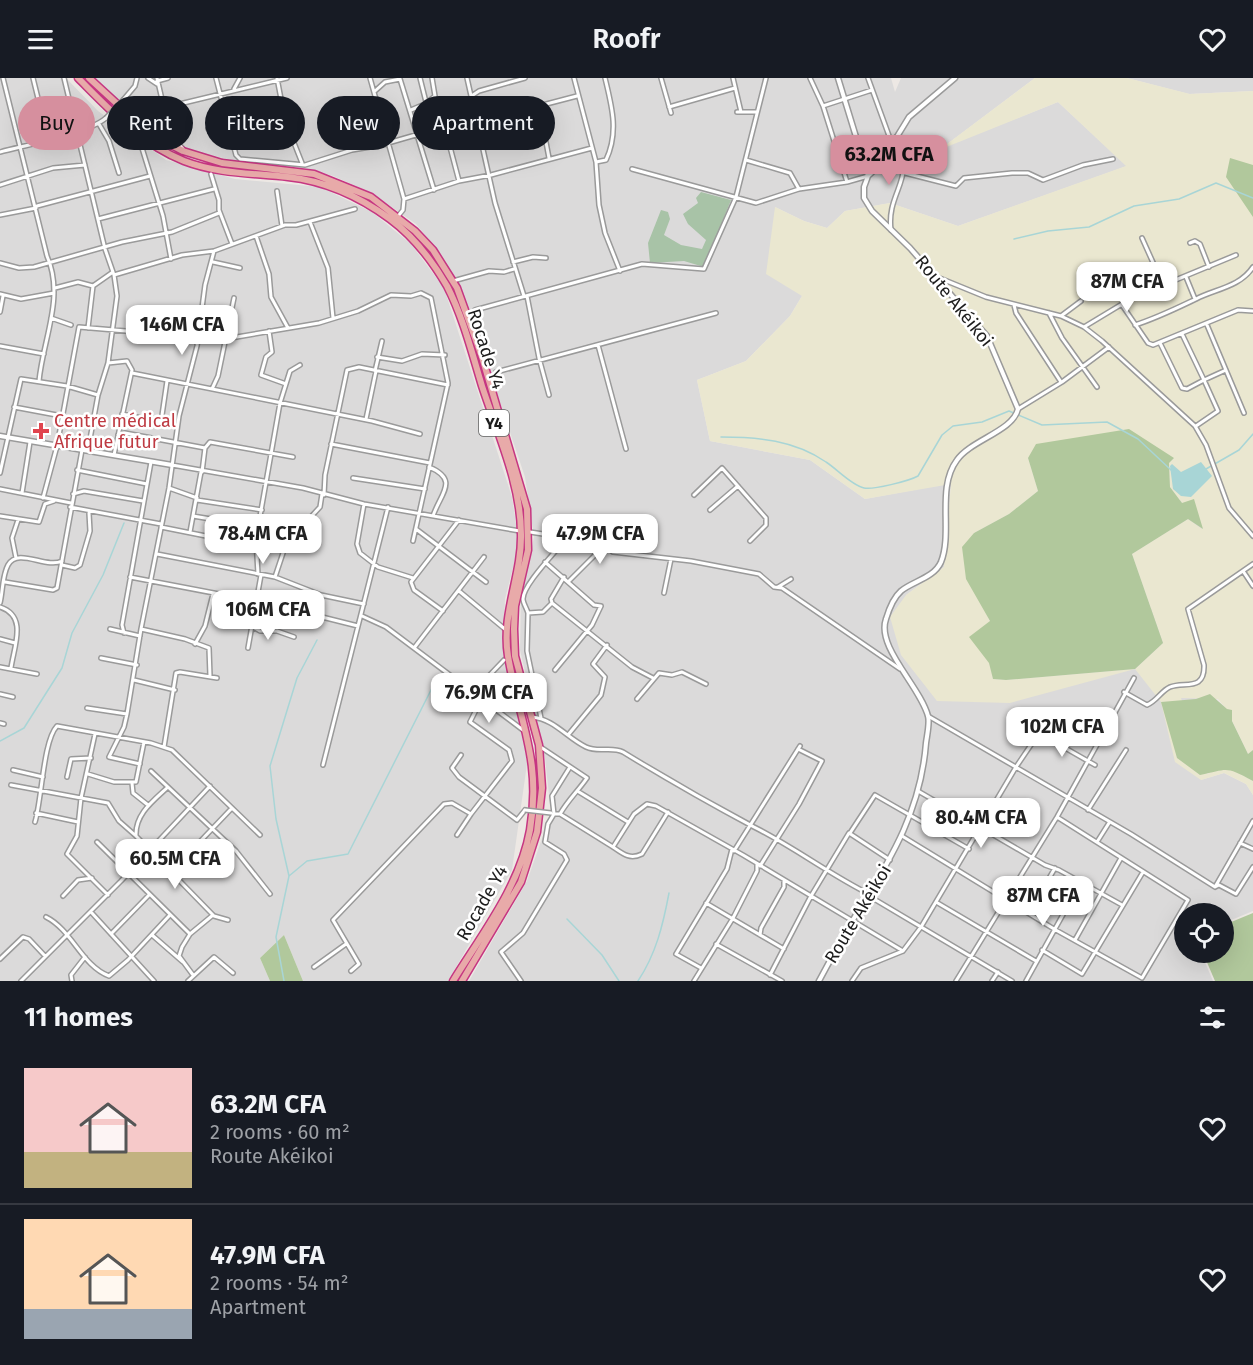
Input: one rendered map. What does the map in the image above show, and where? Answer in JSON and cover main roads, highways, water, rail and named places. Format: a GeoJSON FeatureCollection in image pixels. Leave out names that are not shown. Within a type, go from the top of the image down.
{"type":"FeatureCollection","features":[{"type":"Feature","properties":{"kind":"highway","name":"Rocade Y4"},"geometry":{"type":"LineString","coordinates":[[78,78],[136,134],[184,161],[221,171],[310,181],[351,195],[394,222],[427,255],[454,303],[514,489],[521,532],[507,631],[508,656],[529,735],[533,766],[533,809],[521,863],[505,897],[453,981]]}},
{"type":"Feature","properties":{"kind":"highway","name":"Rocade Y4"},"geometry":{"type":"LineString","coordinates":[[89,78],[143,128],[183,151],[222,163],[289,169],[314,174],[354,188],[399,216],[433,250],[453,281],[470,320],[519,475],[527,508],[530,532],[513,629],[515,656],[539,745],[542,788],[540,810],[528,866],[512,902],[462,981]]}},
{"type":"Feature","properties":{"kind":"water"},"geometry":{"type":"Polygon","coordinates":[[[1201,462],[1212,476],[1191,497],[1181,496],[1173,489],[1170,466],[1172,464],[1181,472],[1201,462]]]}},
{"type":"Feature","properties":{"kind":"waterway"},"geometry":{"type":"LineString","coordinates":[[1014,239],[1048,231],[1089,227],[1134,206],[1179,199],[1216,183],[1253,198]]}},
{"type":"Feature","properties":{"kind":"waterway"},"geometry":{"type":"LineString","coordinates":[[721,437],[762,439],[788,444],[826,462],[854,484],[869,488],[891,485],[918,476],[942,435],[953,426],[982,422],[1009,411],[1042,425],[1107,422],[1138,439],[1171,470]]}},
{"type":"Feature","properties":{"kind":"waterway"},"geometry":{"type":"LineString","coordinates":[[1206,469],[1239,450],[1253,434]]}},
{"type":"Feature","properties":{"kind":"waterway"},"geometry":{"type":"LineString","coordinates":[[0,741],[24,728],[62,668],[72,633],[103,575],[124,523]]}},
{"type":"Feature","properties":{"kind":"waterway"},"geometry":{"type":"LineString","coordinates":[[284,981],[276,937],[289,876],[276,819],[270,766],[297,678],[317,640]]}},
{"type":"Feature","properties":{"kind":"waterway"},"geometry":{"type":"LineString","coordinates":[[289,876],[307,861],[348,854],[432,688]]}},
{"type":"Feature","properties":{"kind":"waterway"},"geometry":{"type":"LineString","coordinates":[[638,981],[650,960],[658,939],[669,893]]}},
{"type":"Feature","properties":{"kind":"waterway"},"geometry":{"type":"LineString","coordinates":[[567,919],[602,955],[619,981]]}},
{"type":"Feature","properties":{"kind":"place","name":"Centre médical Afrique futur"},"geometry":{"type":"Point","coordinates":[41,431]}}]}
